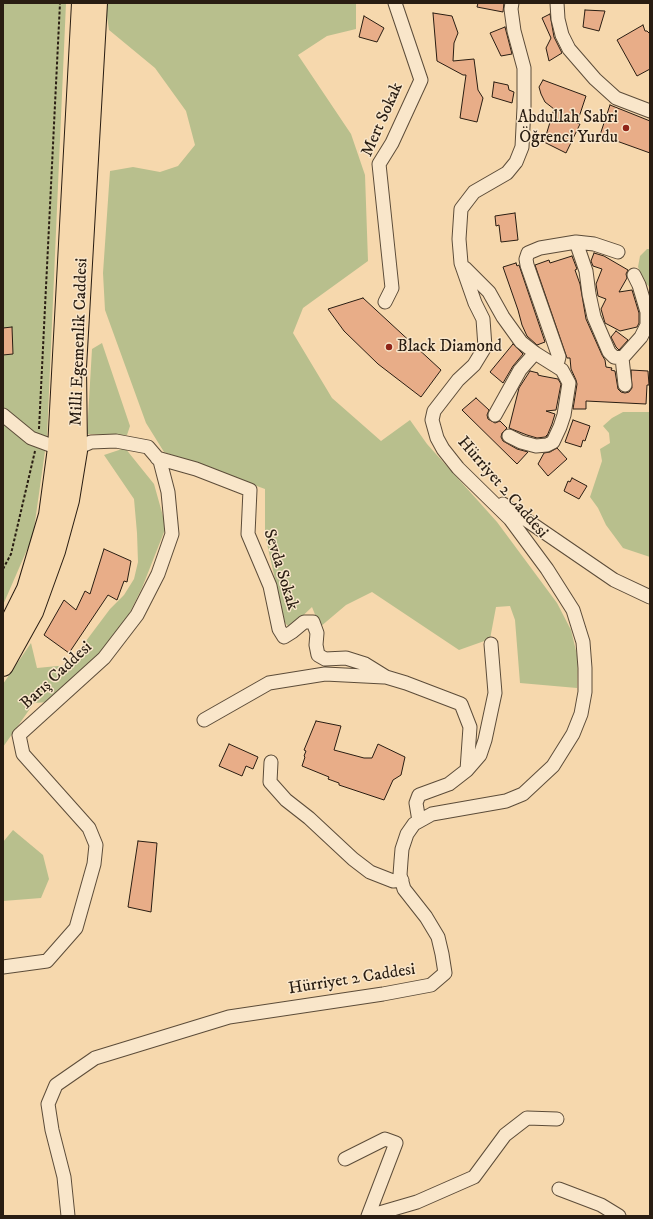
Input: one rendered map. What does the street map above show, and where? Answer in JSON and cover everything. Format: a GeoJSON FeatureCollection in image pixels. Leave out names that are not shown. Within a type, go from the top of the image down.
{"type":"FeatureCollection","features":[{"type":"Feature","properties":{"kind":"highway","name":"Milli Egemenlik Caddesi"},"geometry":{"type":"LineString","coordinates":[[3,666],[33,612],[55,551],[69,500],[68,448],[82,3]]}},
{"type":"Feature","properties":{"kind":"highway","name":"Milli Egemenlik Caddesi"},"geometry":{"type":"LineString","coordinates":[[3,637],[27,589],[68,448],[76,367],[97,3]]}},
{"type":"Feature","properties":{"kind":"street","name":"Mert Sokak"},"geometry":{"type":"LineString","coordinates":[[385,302],[392,288],[379,164],[392,143],[421,80],[395,3]]}},
{"type":"Feature","properties":{"kind":"street","name":"Hürriyet 2 Caddesi"},"geometry":{"type":"LineString","coordinates":[[68,1216],[64,1178],[52,1130],[48,1104],[56,1084],[95,1058],[229,1018],[431,985],[445,973],[438,937],[426,917],[404,889],[400,875],[402,849],[407,834],[414,824],[432,814],[506,801],[523,794],[553,766],[573,734],[581,714],[585,692],[583,642],[573,610],[547,569],[510,519],[473,481],[458,468],[443,449],[432,420],[434,411],[458,380],[474,365],[485,347],[483,319],[475,303],[461,264],[459,239],[461,209],[474,192],[507,173],[516,162],[522,147],[524,68],[514,31],[511,9],[512,3]]}},
{"type":"Feature","properties":{"kind":"street"},"geometry":{"type":"LineString","coordinates":[[557,3],[558,19],[562,35],[569,49],[595,79],[616,98],[650,112]]}},
{"type":"Feature","properties":{"kind":"street"},"geometry":{"type":"LineString","coordinates":[[576,242],[586,271],[594,317],[609,352],[614,358],[622,358],[641,337],[648,325],[648,312],[634,275]]}},
{"type":"Feature","properties":{"kind":"street"},"geometry":{"type":"LineString","coordinates":[[554,366],[559,357],[529,272],[526,259],[528,253],[534,249],[576,242],[594,244],[618,252]]}},
{"type":"Feature","properties":{"kind":"street"},"geometry":{"type":"LineString","coordinates":[[461,264],[489,292],[503,317],[521,342],[554,366],[562,370],[569,383],[564,415],[553,442],[547,446],[536,446],[521,442],[509,436]]}},
{"type":"Feature","properties":{"kind":"street"},"geometry":{"type":"LineString","coordinates":[[495,415],[520,370],[535,353]]}},
{"type":"Feature","properties":{"kind":"street"},"geometry":{"type":"LineString","coordinates":[[622,358],[625,385]]}},
{"type":"Feature","properties":{"kind":"street"},"geometry":{"type":"LineString","coordinates":[[3,415],[31,438],[68,448]]}},
{"type":"Feature","properties":{"kind":"street","name":"Barış Caddesi"},"geometry":{"type":"LineString","coordinates":[[3,967],[47,961],[76,928],[94,864],[96,845],[89,828],[23,754],[19,735],[104,658],[137,615],[158,574],[172,534],[168,492],[160,461],[148,447],[116,441],[91,442],[68,448]]}},
{"type":"Feature","properties":{"kind":"street","name":"Sevda Sokak"},"geometry":{"type":"LineString","coordinates":[[157,458],[196,469],[250,490],[248,534],[270,586],[279,629],[284,637],[304,622],[313,622],[317,633],[316,645],[318,655],[325,659],[346,658],[365,664],[386,678],[406,683],[461,704],[470,727],[467,770]]}},
{"type":"Feature","properties":{"kind":"street"},"geometry":{"type":"LineString","coordinates":[[473,481],[614,580],[650,597]]}},
{"type":"Feature","properties":{"kind":"street"},"geometry":{"type":"LineString","coordinates":[[419,821],[416,804],[419,795],[449,784],[467,770],[480,755],[485,740],[495,693],[491,644]]}},
{"type":"Feature","properties":{"kind":"street"},"geometry":{"type":"LineString","coordinates":[[204,720],[269,683],[325,674],[386,678]]}},
{"type":"Feature","properties":{"kind":"street"},"geometry":{"type":"LineString","coordinates":[[271,762],[270,782],[286,800],[309,818],[353,859],[370,872],[393,881],[402,880]]}},
{"type":"Feature","properties":{"kind":"street"},"geometry":{"type":"LineString","coordinates":[[368,1216],[417,1202],[474,1177],[505,1135],[527,1118],[557,1119]]}},
{"type":"Feature","properties":{"kind":"street"},"geometry":{"type":"LineString","coordinates":[[346,1159],[385,1139],[396,1142],[368,1216]]}},
{"type":"Feature","properties":{"kind":"street"},"geometry":{"type":"LineString","coordinates":[[559,1189],[601,1205],[619,1216]]}},
{"type":"Feature","properties":{"kind":"path"},"geometry":{"type":"LineString","coordinates":[[3,569],[12,554],[38,440],[60,3]]}},
{"type":"Feature","properties":{"kind":"green space"},"geometry":{"type":"Polygon","coordinates":[[[3,3],[66,3],[47,437],[33,536],[3,605],[3,3]]]}},
{"type":"Feature","properties":{"kind":"green space"},"geometry":{"type":"Polygon","coordinates":[[[106,3],[356,3],[356,29],[327,36],[298,55],[351,134],[365,175],[368,261],[303,308],[293,333],[332,398],[381,441],[410,420],[427,444],[497,522],[557,603],[571,630],[578,659],[577,688],[520,683],[515,620],[510,606],[496,607],[490,639],[459,650],[372,592],[346,605],[320,627],[312,607],[290,628],[285,623],[265,535],[265,489],[164,452],[146,423],[105,310],[103,273],[110,171],[133,167],[160,172],[178,166],[195,145],[186,111],[155,68],[109,30],[106,3]]]}},
{"type":"Feature","properties":{"kind":"green space"},"geometry":{"type":"Polygon","coordinates":[[[647,249],[650,249],[650,288],[644,281],[638,267],[640,256],[647,249]]]}},
{"type":"Feature","properties":{"kind":"green space"},"geometry":{"type":"Polygon","coordinates":[[[102,343],[130,426],[127,435],[87,434],[92,349],[102,343]]]}},
{"type":"Feature","properties":{"kind":"green space"},"geometry":{"type":"Polygon","coordinates":[[[650,411],[650,557],[623,548],[606,525],[598,508],[590,497],[602,461],[600,449],[610,443],[609,433],[603,426],[612,418],[623,412],[650,411]]]}},
{"type":"Feature","properties":{"kind":"green space"},"geometry":{"type":"Polygon","coordinates":[[[125,448],[154,484],[166,527],[142,588],[122,628],[99,655],[49,702],[34,703],[3,747],[3,684],[31,643],[37,668],[68,665],[110,609],[124,595],[134,579],[138,562],[134,499],[104,455],[125,448]]]}},
{"type":"Feature","properties":{"kind":"green space"},"geometry":{"type":"Polygon","coordinates":[[[13,830],[43,855],[49,879],[41,898],[3,901],[3,842],[13,830]]]}},
{"type":"Feature","properties":{"kind":"building"},"geometry":{"type":"Polygon","coordinates":[[[478,3],[504,3],[503,12],[477,7],[478,3]]]}},
{"type":"Feature","properties":{"kind":"building"},"geometry":{"type":"Polygon","coordinates":[[[585,10],[605,11],[599,31],[583,27],[585,10]]]}},
{"type":"Feature","properties":{"kind":"building"},"geometry":{"type":"Polygon","coordinates":[[[433,13],[452,16],[458,33],[454,43],[453,61],[474,59],[478,90],[483,98],[477,122],[460,118],[466,75],[463,75],[437,61],[433,13]]]}},
{"type":"Feature","properties":{"kind":"building"},"geometry":{"type":"Polygon","coordinates":[[[550,14],[554,37],[562,53],[549,61],[546,48],[551,38],[542,18],[550,14]]]}},
{"type":"Feature","properties":{"kind":"building"},"geometry":{"type":"Polygon","coordinates":[[[364,16],[384,28],[377,42],[359,37],[364,16]]]}},
{"type":"Feature","properties":{"kind":"building"},"geometry":{"type":"Polygon","coordinates":[[[643,25],[645,31],[650,34],[650,69],[637,76],[617,40],[643,25]]]}},
{"type":"Feature","properties":{"kind":"building"},"geometry":{"type":"Polygon","coordinates":[[[505,27],[512,54],[501,56],[490,33],[505,27]]]}},
{"type":"Feature","properties":{"kind":"building"},"geometry":{"type":"Polygon","coordinates":[[[543,80],[586,96],[577,123],[580,124],[566,153],[544,142],[554,109],[545,102],[541,94],[539,87],[543,80]]]}},
{"type":"Feature","properties":{"kind":"building"},"geometry":{"type":"Polygon","coordinates":[[[494,82],[508,85],[509,90],[514,92],[512,103],[492,97],[494,82]]]}},
{"type":"Feature","properties":{"kind":"building","name":"Abdullah Sabri Öğrenci Yurdu"},"geometry":{"type":"Polygon","coordinates":[[[610,105],[650,121],[650,153],[600,135],[610,105]]]}},
{"type":"Feature","properties":{"kind":"building"},"geometry":{"type":"Polygon","coordinates":[[[515,213],[518,240],[501,242],[499,225],[496,226],[495,216],[515,213]]]}},
{"type":"Feature","properties":{"kind":"building"},"geometry":{"type":"Polygon","coordinates":[[[594,253],[604,256],[628,270],[626,274],[627,278],[619,292],[632,290],[639,313],[639,323],[637,327],[620,331],[605,323],[601,309],[606,299],[598,296],[596,284],[602,269],[593,266],[591,261],[594,253]]]}},
{"type":"Feature","properties":{"kind":"building"},"geometry":{"type":"Polygon","coordinates":[[[572,256],[577,269],[575,270],[580,284],[586,319],[605,360],[606,367],[612,368],[611,370],[615,371],[618,389],[625,393],[629,392],[632,388],[631,370],[648,371],[649,385],[647,385],[646,404],[586,401],[586,409],[573,409],[577,384],[576,380],[571,369],[570,358],[567,358],[535,265],[549,260],[550,263],[572,256]]]}},
{"type":"Feature","properties":{"kind":"building"},"geometry":{"type":"Polygon","coordinates":[[[516,263],[517,266],[519,265],[545,342],[537,345],[527,336],[522,325],[503,267],[516,263]]]}},
{"type":"Feature","properties":{"kind":"building","name":"Black Diamond"},"geometry":{"type":"Polygon","coordinates":[[[363,298],[441,370],[421,397],[378,364],[344,331],[328,309],[363,298]]]}},
{"type":"Feature","properties":{"kind":"building"},"geometry":{"type":"Polygon","coordinates":[[[12,327],[13,354],[3,355],[3,328],[12,327]]]}},
{"type":"Feature","properties":{"kind":"building"},"geometry":{"type":"Polygon","coordinates":[[[616,331],[628,340],[619,350],[611,337],[616,331]]]}},
{"type":"Feature","properties":{"kind":"building"},"geometry":{"type":"Polygon","coordinates":[[[513,344],[523,354],[513,366],[503,383],[490,372],[513,344]]]}},
{"type":"Feature","properties":{"kind":"building"},"geometry":{"type":"Polygon","coordinates":[[[530,371],[538,373],[538,375],[558,379],[561,384],[556,410],[546,411],[555,414],[547,436],[545,437],[537,438],[509,428],[519,388],[530,371]]]}},
{"type":"Feature","properties":{"kind":"building"},"geometry":{"type":"Polygon","coordinates":[[[476,398],[489,410],[487,415],[488,419],[495,423],[500,421],[507,428],[502,433],[501,437],[503,441],[517,449],[528,452],[517,464],[462,410],[476,398]]]}},
{"type":"Feature","properties":{"kind":"building"},"geometry":{"type":"Polygon","coordinates":[[[573,420],[590,426],[585,441],[583,440],[581,447],[565,442],[573,420]]]}},
{"type":"Feature","properties":{"kind":"building"},"geometry":{"type":"Polygon","coordinates":[[[557,448],[567,459],[548,476],[538,464],[544,453],[550,452],[557,448]]]}},
{"type":"Feature","properties":{"kind":"building"},"geometry":{"type":"Polygon","coordinates":[[[572,478],[587,486],[579,499],[564,491],[568,481],[570,482],[572,478]]]}},
{"type":"Feature","properties":{"kind":"building"},"geometry":{"type":"Polygon","coordinates":[[[104,549],[131,561],[127,582],[124,581],[117,600],[108,595],[69,653],[44,635],[64,600],[76,610],[85,591],[90,594],[104,549]]]}},
{"type":"Feature","properties":{"kind":"building"},"geometry":{"type":"Polygon","coordinates":[[[316,721],[341,726],[334,750],[364,758],[372,758],[378,744],[405,757],[401,775],[393,780],[384,800],[339,785],[339,783],[328,779],[329,777],[302,766],[306,751],[304,750],[316,721]]]}},
{"type":"Feature","properties":{"kind":"building"},"geometry":{"type":"Polygon","coordinates":[[[229,744],[258,757],[253,769],[246,766],[242,776],[219,766],[229,744]]]}},
{"type":"Feature","properties":{"kind":"building"},"geometry":{"type":"Polygon","coordinates":[[[138,841],[157,843],[151,912],[128,907],[138,841]]]}},
{"type":"Feature","properties":{"kind":"place","name":"Abdullah Sabri Öğrenci Yurdu"},"geometry":{"type":"Point","coordinates":[626,128]}},
{"type":"Feature","properties":{"kind":"place","name":"Black Diamond"},"geometry":{"type":"Point","coordinates":[389,347]}}]}
